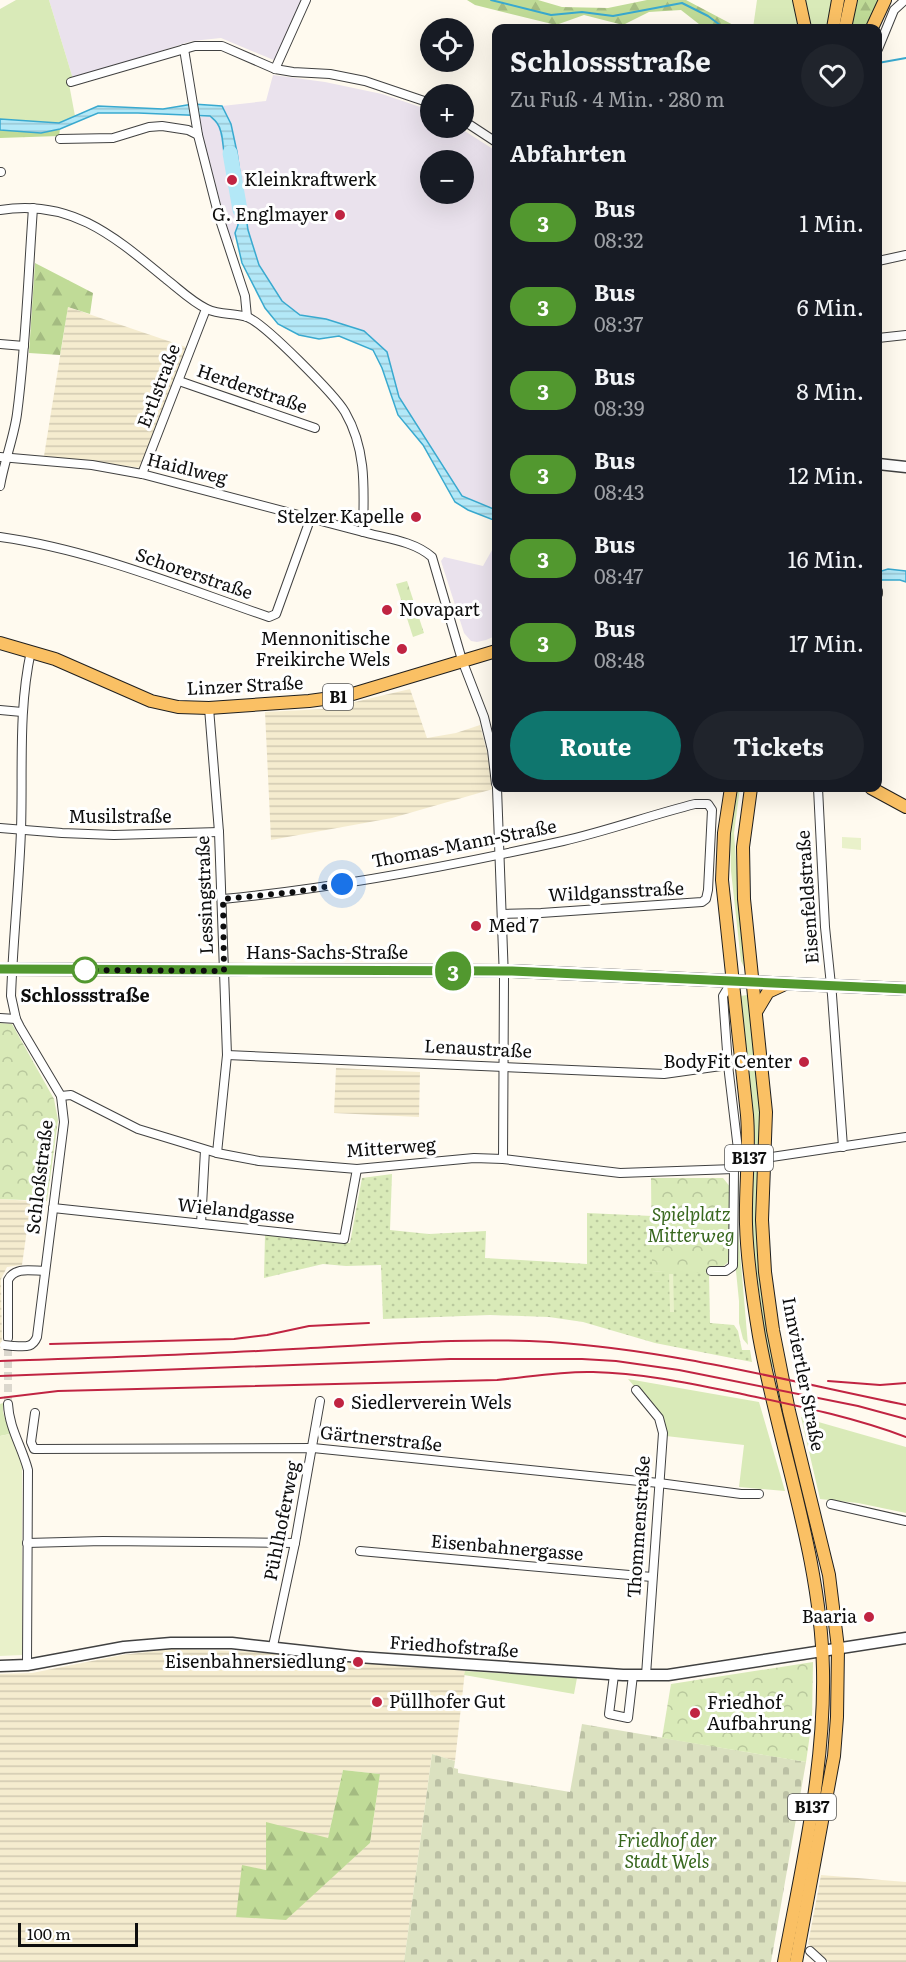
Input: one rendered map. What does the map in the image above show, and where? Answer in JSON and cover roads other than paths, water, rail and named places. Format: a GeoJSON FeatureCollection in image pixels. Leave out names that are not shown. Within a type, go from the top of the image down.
{"type":"FeatureCollection","features":[{"type":"Feature","properties":{"kind":"main road"},"geometry":{"type":"LineString","coordinates":[[799,0],[804,24]]}},
{"type":"Feature","properties":{"kind":"main road"},"geometry":{"type":"LineString","coordinates":[[874,24],[885,0]]}},
{"type":"Feature","properties":{"kind":"main road"},"geometry":{"type":"LineString","coordinates":[[834,24],[837,3]]}},
{"type":"Feature","properties":{"kind":"main road"},"geometry":{"type":"LineString","coordinates":[[846,24],[850,3]]}},
{"type":"Feature","properties":{"kind":"main road","name":"Linzer Straße"},"geometry":{"type":"LineString","coordinates":[[0,643],[55,659],[151,701],[178,707],[209,708],[309,702],[346,696],[492,652]]}},
{"type":"Feature","properties":{"kind":"main road","name":"Innviertler Straße"},"geometry":{"type":"LineString","coordinates":[[730,792],[724,833],[722,880],[749,1136],[746,1225],[752,1288],[773,1409],[808,1545],[822,1651],[822,1720],[819,1756],[784,1962]]}},
{"type":"Feature","properties":{"kind":"main road","name":"Innviertler Straße"},"geometry":{"type":"LineString","coordinates":[[750,792],[744,831],[744,899],[766,1112],[762,1220],[765,1272],[773,1330],[789,1411],[825,1553],[838,1648],[834,1756],[796,1962]]}},
{"type":"Feature","properties":{"kind":"main road"},"geometry":{"type":"LineString","coordinates":[[878,792],[906,807]]}},
{"type":"Feature","properties":{"kind":"main road","name":"Hans-Sachs-Straße"},"geometry":{"type":"LineString","coordinates":[[0,969],[503,971],[906,989]]}},
{"type":"Feature","properties":{"kind":"main road"},"geometry":{"type":"LineString","coordinates":[[756,1012],[768,992],[790,983]]}},
{"type":"Feature","properties":{"kind":"street"},"geometry":{"type":"LineString","coordinates":[[275,69],[306,0]]}},
{"type":"Feature","properties":{"kind":"street"},"geometry":{"type":"LineString","coordinates":[[882,39],[894,10],[905,0]]}},
{"type":"Feature","properties":{"kind":"street"},"geometry":{"type":"LineString","coordinates":[[71,82],[195,46],[222,46],[275,69],[330,74],[365,81],[420,100]]}},
{"type":"Feature","properties":{"kind":"street"},"geometry":{"type":"LineString","coordinates":[[184,49],[198,135],[219,217],[245,296],[248,317]]}},
{"type":"Feature","properties":{"kind":"street"},"geometry":{"type":"LineString","coordinates":[[60,139],[113,138],[149,127],[162,126],[188,130],[198,135]]}},
{"type":"Feature","properties":{"kind":"street"},"geometry":{"type":"LineString","coordinates":[[474,127],[492,139]]}},
{"type":"Feature","properties":{"kind":"street"},"geometry":{"type":"LineString","coordinates":[[0,210],[33,208],[57,210],[105,231],[206,309],[248,317],[286,349],[327,389],[344,410],[359,444],[364,479],[363,532]]}},
{"type":"Feature","properties":{"kind":"street"},"geometry":{"type":"LineString","coordinates":[[0,486],[3,457],[16,417],[24,346],[33,208]]}},
{"type":"Feature","properties":{"kind":"street"},"geometry":{"type":"LineString","coordinates":[[882,260],[906,255]]}},
{"type":"Feature","properties":{"kind":"street","name":"Ertlstraße"},"geometry":{"type":"LineString","coordinates":[[142,474],[206,309]]}},
{"type":"Feature","properties":{"kind":"street"},"geometry":{"type":"LineString","coordinates":[[882,338],[906,335]]}},
{"type":"Feature","properties":{"kind":"street"},"geometry":{"type":"LineString","coordinates":[[0,344],[24,346]]}},
{"type":"Feature","properties":{"kind":"street","name":"Herderstraße"},"geometry":{"type":"LineString","coordinates":[[179,381],[315,428]]}},
{"type":"Feature","properties":{"kind":"street","name":"Haidlweg"},"geometry":{"type":"LineString","coordinates":[[3,457],[92,465],[142,474],[311,517],[424,550],[432,557],[462,660]]}},
{"type":"Feature","properties":{"kind":"street"},"geometry":{"type":"LineString","coordinates":[[882,464],[906,467]]}},
{"type":"Feature","properties":{"kind":"street","name":"Schorerstraße"},"geometry":{"type":"LineString","coordinates":[[0,537],[36,542],[83,555],[270,617],[276,614],[311,517]]}},
{"type":"Feature","properties":{"kind":"street","name":"Schloßstraße"},"geometry":{"type":"LineString","coordinates":[[6,1344],[30,1346],[37,1338],[64,1122],[62,1096],[25,1039],[16,1019],[11,996],[21,829],[22,712],[24,681],[31,651]]}},
{"type":"Feature","properties":{"kind":"street"},"geometry":{"type":"LineString","coordinates":[[462,660],[484,717],[492,750]]}},
{"type":"Feature","properties":{"kind":"street","name":"Lessingstraße"},"geometry":{"type":"LineString","coordinates":[[209,708],[223,899],[227,1055],[217,1153]]}},
{"type":"Feature","properties":{"kind":"street"},"geometry":{"type":"LineString","coordinates":[[0,710],[22,712]]}},
{"type":"Feature","properties":{"kind":"street"},"geometry":{"type":"LineString","coordinates":[[497,792],[503,971],[503,1159]]}},
{"type":"Feature","properties":{"kind":"street","name":"Eisenfeldstraße"},"geometry":{"type":"LineString","coordinates":[[818,792],[825,927],[843,1147]]}},
{"type":"Feature","properties":{"kind":"street","name":"Thomas-Mann-Straße"},"geometry":{"type":"LineString","coordinates":[[223,899],[295,892],[389,876],[565,840],[694,804],[708,804]]}},
{"type":"Feature","properties":{"kind":"street","name":"Wildgansstraße"},"geometry":{"type":"LineString","coordinates":[[502,914],[702,902],[706,899],[708,890],[712,810],[708,804]]}},
{"type":"Feature","properties":{"kind":"street","name":"Musilstraße"},"geometry":{"type":"LineString","coordinates":[[0,828],[114,835],[219,832]]}},
{"type":"Feature","properties":{"kind":"street"},"geometry":{"type":"LineString","coordinates":[[711,1271],[726,1271],[733,1266],[734,1169],[739,1158],[728,1065],[723,996],[733,981]]}},
{"type":"Feature","properties":{"kind":"street"},"geometry":{"type":"LineString","coordinates":[[0,1018],[16,1019]]}},
{"type":"Feature","properties":{"kind":"street","name":"Lenaustraße"},"geometry":{"type":"LineString","coordinates":[[227,1055],[664,1074],[728,1065]]}},
{"type":"Feature","properties":{"kind":"street","name":"Mitterweg"},"geometry":{"type":"LineString","coordinates":[[62,1096],[71,1095],[138,1129],[217,1153],[259,1161],[357,1169],[474,1158],[503,1159],[620,1173],[734,1169]]}},
{"type":"Feature","properties":{"kind":"street"},"geometry":{"type":"LineString","coordinates":[[765,1158],[906,1137]]}},
{"type":"Feature","properties":{"kind":"street"},"geometry":{"type":"LineString","coordinates":[[201,1224],[206,1150]]}},
{"type":"Feature","properties":{"kind":"street","name":"Wielandgasse"},"geometry":{"type":"LineString","coordinates":[[53,1208],[344,1239],[357,1169]]}},
{"type":"Feature","properties":{"kind":"street"},"geometry":{"type":"LineString","coordinates":[[6,1344],[8,1280],[11,1273],[17,1270],[45,1271]]}},
{"type":"Feature","properties":{"kind":"street","name":"Thommenstraße"},"geometry":{"type":"LineString","coordinates":[[636,1390],[658,1418],[663,1433],[646,1676]]}},
{"type":"Feature","properties":{"kind":"street","name":"Pühlhoferweg"},"geometry":{"type":"LineString","coordinates":[[273,1646],[295,1543],[320,1401]]}},
{"type":"Feature","properties":{"kind":"street"},"geometry":{"type":"LineString","coordinates":[[8,1404],[12,1430],[28,1470],[27,1665]]}},
{"type":"Feature","properties":{"kind":"street","name":"Gärtnerstraße"},"geometry":{"type":"LineString","coordinates":[[35,1413],[31,1442],[34,1449],[313,1448],[659,1483],[741,1494],[759,1494]]}},
{"type":"Feature","properties":{"kind":"street"},"geometry":{"type":"LineString","coordinates":[[831,1504],[906,1521]]}},
{"type":"Feature","properties":{"kind":"street"},"geometry":{"type":"LineString","coordinates":[[27,1543],[295,1543]]}},
{"type":"Feature","properties":{"kind":"street","name":"Eisenbahnergasse"},"geometry":{"type":"LineString","coordinates":[[360,1551],[652,1577]]}},
{"type":"Feature","properties":{"kind":"street","name":"Friedhofstraße"},"geometry":{"type":"LineString","coordinates":[[0,1666],[27,1665],[112,1649],[171,1643],[232,1643],[358,1657],[646,1676],[668,1675],[906,1638]]}},
{"type":"Feature","properties":{"kind":"street"},"geometry":{"type":"LineString","coordinates":[[614,1675],[609,1714],[628,1718],[633,1676]]}},
{"type":"Feature","properties":{"kind":"street"},"geometry":{"type":"LineString","coordinates":[[810,1951],[822,1962]]}},
{"type":"Feature","properties":{"kind":"water"},"geometry":{"type":"Polygon","coordinates":[[[193,104],[222,106],[231,124],[237,152],[248,230],[259,265],[282,301],[300,315],[326,319],[364,331],[387,352],[399,397],[462,496],[492,508],[492,519],[455,502],[423,445],[398,415],[382,368],[373,350],[339,336],[319,339],[299,335],[278,324],[265,308],[242,263],[235,233],[238,225],[233,192],[236,191],[233,173],[226,163],[220,128],[210,116],[98,113],[60,129],[41,133],[0,130],[0,119],[59,123],[98,106],[163,109],[193,104]]]}},
{"type":"Feature","properties":{"kind":"water"},"geometry":{"type":"Polygon","coordinates":[[[888,569],[906,571],[906,582],[882,580],[882,571],[888,569]]]}},
{"type":"Feature","properties":{"kind":"waterway"},"geometry":{"type":"LineString","coordinates":[[491,0],[551,15],[582,12],[613,16],[682,3],[719,24]]}},
{"type":"Feature","properties":{"kind":"waterway"},"geometry":{"type":"LineString","coordinates":[[882,62],[906,58]]}},
{"type":"Feature","properties":{"kind":"waterway"},"geometry":{"type":"LineString","coordinates":[[230,153],[240,210]]}},
{"type":"Feature","properties":{"kind":"tunnel"},"geometry":{"type":"LineString","coordinates":[[8,1339],[8,1404]]}},
{"type":"Feature","properties":{"kind":"railway"},"geometry":{"type":"LineString","coordinates":[[50,1344],[234,1339],[309,1326],[369,1323]]}},
{"type":"Feature","properties":{"kind":"railway"},"geometry":{"type":"LineString","coordinates":[[0,1361],[183,1355],[453,1341],[550,1342],[684,1359],[906,1405]]}},
{"type":"Feature","properties":{"kind":"railway"},"geometry":{"type":"LineString","coordinates":[[0,1376],[450,1359],[582,1359],[616,1361],[679,1370],[858,1406],[906,1419]]}},
{"type":"Feature","properties":{"kind":"railway"},"geometry":{"type":"LineString","coordinates":[[0,1398],[58,1391],[497,1380],[557,1373],[593,1372],[649,1377],[742,1394],[846,1418],[906,1437]]}},
{"type":"Feature","properties":{"kind":"railway"},"geometry":{"type":"LineString","coordinates":[[828,1381],[880,1385],[906,1383]]}},
{"type":"Feature","properties":{"kind":"place","name":"Kleinkraftwerk"},"geometry":{"type":"Point","coordinates":[232,180]}},
{"type":"Feature","properties":{"kind":"place","name":"G. Englmayer"},"geometry":{"type":"Point","coordinates":[340,215]}},
{"type":"Feature","properties":{"kind":"place","name":"Stelzer Kapelle"},"geometry":{"type":"Point","coordinates":[416,517]}},
{"type":"Feature","properties":{"kind":"place","name":"Novapart"},"geometry":{"type":"Point","coordinates":[387,610]}},
{"type":"Feature","properties":{"kind":"place","name":"Mennonitische Freikirche Wels"},"geometry":{"type":"Point","coordinates":[402,649]}},
{"type":"Feature","properties":{"kind":"place","name":"Med 7"},"geometry":{"type":"Point","coordinates":[476,926]}},
{"type":"Feature","properties":{"kind":"place","name":"Schlossstraße"},"geometry":{"type":"Point","coordinates":[85,970]}},
{"type":"Feature","properties":{"kind":"place","name":"BodyFit Center"},"geometry":{"type":"Point","coordinates":[804,1062]}},
{"type":"Feature","properties":{"kind":"place","name":"Siedlerverein Wels"},"geometry":{"type":"Point","coordinates":[339,1403]}},
{"type":"Feature","properties":{"kind":"place","name":"Baaria"},"geometry":{"type":"Point","coordinates":[869,1617]}},
{"type":"Feature","properties":{"kind":"place","name":"Eisenbahnersiedlung"},"geometry":{"type":"Point","coordinates":[358,1662]}},
{"type":"Feature","properties":{"kind":"place","name":"Püllhofer Gut"},"geometry":{"type":"Point","coordinates":[377,1702]}},
{"type":"Feature","properties":{"kind":"place","name":"Friedhof Aufbahrung"},"geometry":{"type":"Point","coordinates":[695,1713]}},
{"type":"Feature","properties":{"kind":"park label","name":"Spielplatz Mitterweg"},"geometry":{"type":"Point","coordinates":[691,1225]}},
{"type":"Feature","properties":{"kind":"park label","name":"Friedhof der Stadt Wels"},"geometry":{"type":"Point","coordinates":[667,1851]}}]}
